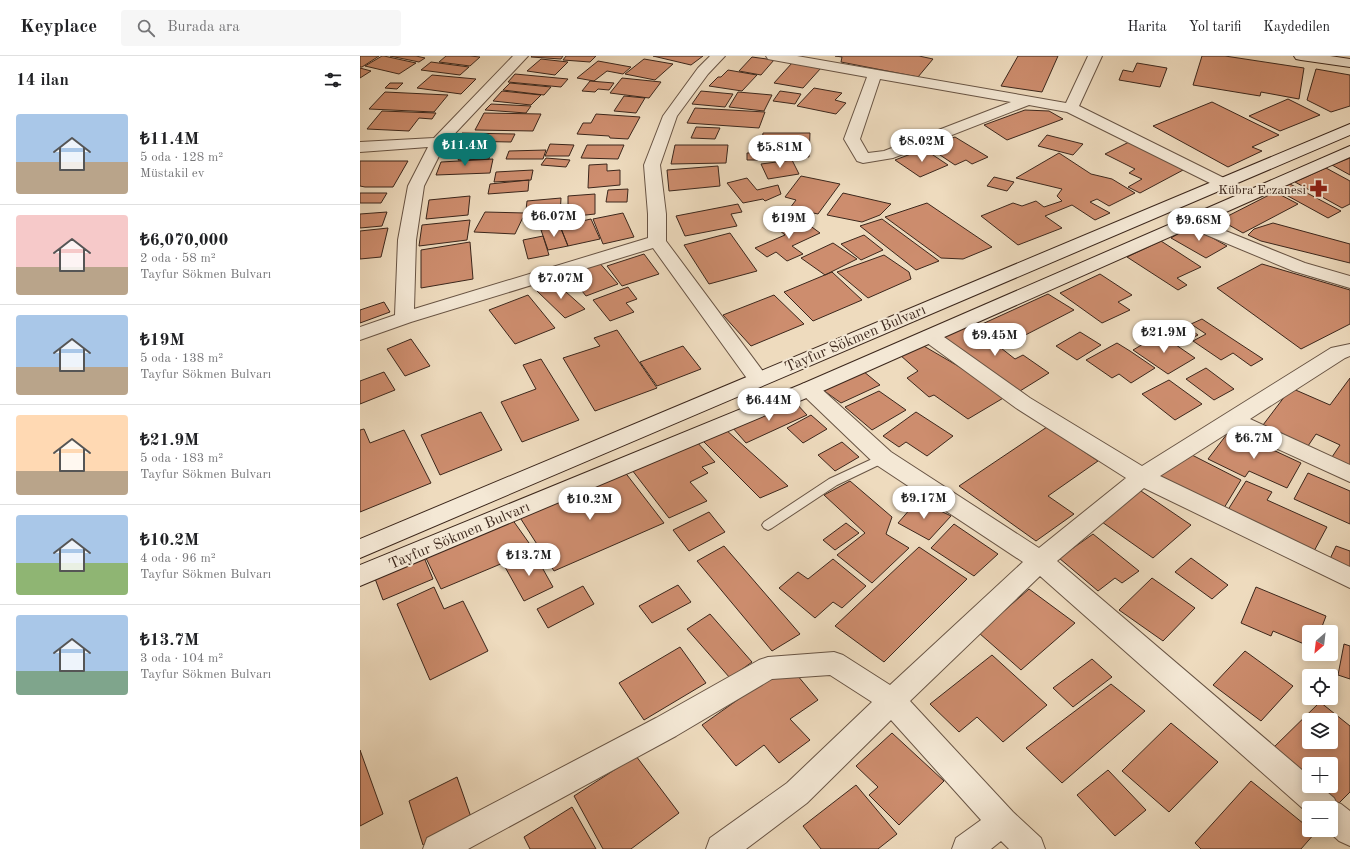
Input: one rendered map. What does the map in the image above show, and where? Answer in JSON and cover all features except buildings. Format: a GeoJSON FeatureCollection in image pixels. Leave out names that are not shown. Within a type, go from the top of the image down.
{"type":"FeatureCollection","features":[{"type":"Feature","properties":{"kind":"street"},"geometry":{"type":"LineString","coordinates":[[404,318],[407,240],[416,186],[438,142],[521,56]]}},
{"type":"Feature","properties":{"kind":"street"},"geometry":{"type":"LineString","coordinates":[[718,56],[703,71],[670,116],[652,164],[657,214],[657,241],[758,379]]}},
{"type":"Feature","properties":{"kind":"street"},"geometry":{"type":"LineString","coordinates":[[773,56],[1071,108],[1222,183]]}},
{"type":"Feature","properties":{"kind":"street"},"geometry":{"type":"LineString","coordinates":[[1071,108],[1095,56]]}},
{"type":"Feature","properties":{"kind":"street"},"geometry":{"type":"LineString","coordinates":[[1301,56],[1350,63]]}},
{"type":"Feature","properties":{"kind":"street"},"geometry":{"type":"LineString","coordinates":[[875,73],[852,139],[863,158],[887,155],[1026,101]]}},
{"type":"Feature","properties":{"kind":"street","name":"Tayfur Sökmen Bulvarı"},"geometry":{"type":"LineString","coordinates":[[360,549],[1350,128]]}},
{"type":"Feature","properties":{"kind":"street"},"geometry":{"type":"LineString","coordinates":[[360,147],[438,142]]}},
{"type":"Feature","properties":{"kind":"street","name":"Tayfur Sökmen Bulvarı"},"geometry":{"type":"LineString","coordinates":[[360,576],[809,389],[1350,151]]}},
{"type":"Feature","properties":{"kind":"street"},"geometry":{"type":"LineString","coordinates":[[1191,222],[1299,267],[1350,282]]}},
{"type":"Feature","properties":{"kind":"street"},"geometry":{"type":"LineString","coordinates":[[360,334],[404,318],[657,241]]}},
{"type":"Feature","properties":{"kind":"street"},"geometry":{"type":"LineString","coordinates":[[930,336],[1023,403],[1142,477],[1350,578]]}},
{"type":"Feature","properties":{"kind":"street"},"geometry":{"type":"LineString","coordinates":[[721,849],[797,793],[1040,561],[1142,477],[1233,420],[1346,354]]}},
{"type":"Feature","properties":{"kind":"street"},"geometry":{"type":"LineString","coordinates":[[809,389],[883,458],[1040,561],[1316,801]]}},
{"type":"Feature","properties":{"kind":"street"},"geometry":{"type":"LineString","coordinates":[[1233,420],[1350,474]]}},
{"type":"Feature","properties":{"kind":"street"},"geometry":{"type":"LineString","coordinates":[[438,849],[666,727],[768,668],[834,663],[892,701],[1002,822],[1030,849]]}},
{"type":"Feature","properties":{"kind":"street"},"geometry":{"type":"LineString","coordinates":[[1338,820],[1350,831]]}},
{"type":"Feature","properties":{"kind":"street"},"geometry":{"type":"LineString","coordinates":[[967,849],[1002,822]]}},
{"type":"Feature","properties":{"kind":"lane"},"geometry":{"type":"LineString","coordinates":[[768,525],[833,482],[883,458]]}},
{"type":"Feature","properties":{"kind":"place","name":"Kübra Eczanesi"},"geometry":{"type":"Point","coordinates":[1319,189]}}]}
